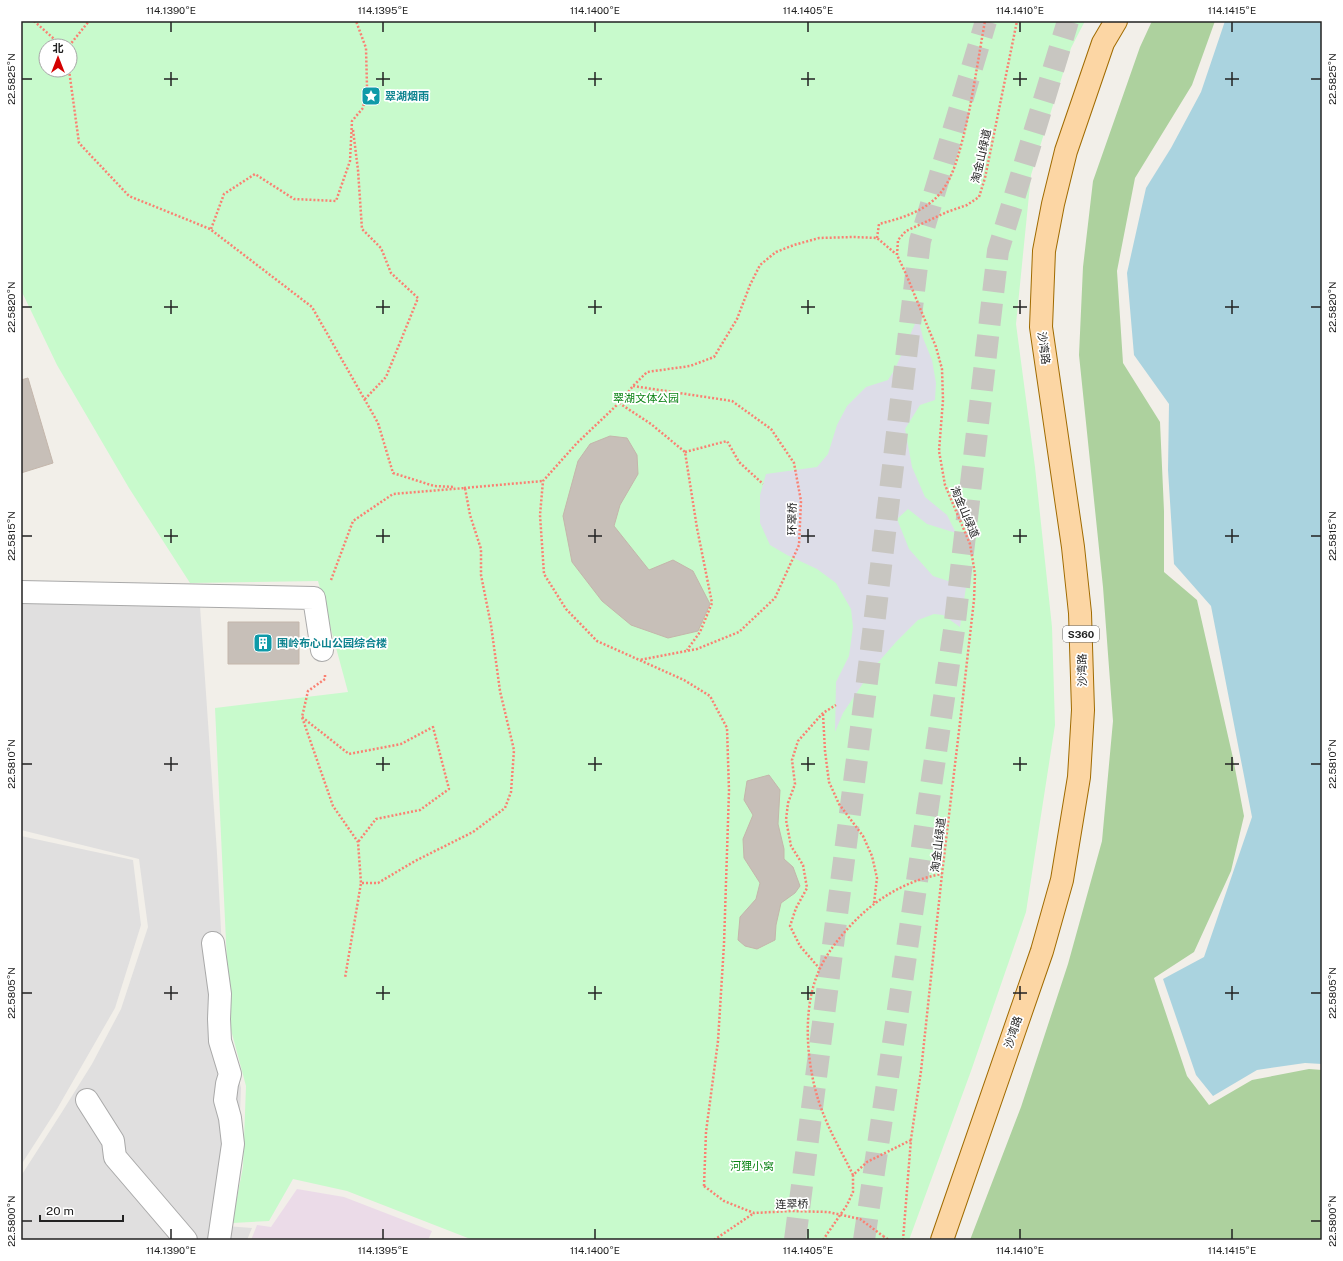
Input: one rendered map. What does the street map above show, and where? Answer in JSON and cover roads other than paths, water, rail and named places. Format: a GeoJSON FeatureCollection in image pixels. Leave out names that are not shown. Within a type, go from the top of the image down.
{"type":"FeatureCollection","features":[{"type":"Feature","properties":{"kind":"main road","name":"沙湾路"},"geometry":{"type":"LineString","coordinates":[[942,1240],[988,1102],[1042,951],[1062,880],[1079,777],[1083,710],[1080,613],[1073,547],[1041,327],[1044,251],[1053,204],[1066,151],[1103,43],[1116,21]]}},
{"type":"Feature","properties":{"kind":"street"},"geometry":{"type":"LineString","coordinates":[[21,592],[314,598],[322,650]]}},
{"type":"Feature","properties":{"kind":"street"},"geometry":{"type":"LineString","coordinates":[[213,943],[220,994],[218,1019],[220,1041],[230,1074],[225,1100],[230,1118],[232,1144],[219,1240]]}},
{"type":"Feature","properties":{"kind":"street"},"geometry":{"type":"LineString","coordinates":[[87,1100],[113,1141],[115,1157],[186,1240]]}},
{"type":"Feature","properties":{"kind":"water"},"geometry":{"type":"Polygon","coordinates":[[[1225,21],[1322,21],[1322,1064],[1305,1063],[1257,1070],[1213,1096],[1196,1075],[1163,979],[1204,957],[1252,817],[1211,606],[1174,564],[1168,470],[1169,404],[1134,355],[1127,273],[1146,188],[1171,148],[1201,92],[1225,21]]]}},
{"type":"Feature","properties":{"kind":"tunnel"},"geometry":{"type":"LineString","coordinates":[[795,1240],[870,658],[920,241],[986,21]]}},
{"type":"Feature","properties":{"kind":"tunnel"},"geometry":{"type":"LineString","coordinates":[[864,1240],[954,630],[998,251],[1068,21]]}},
{"type":"Feature","properties":{"kind":"place","name":"翠湖烟雨"},"geometry":{"type":"Point","coordinates":[371,96]}},
{"type":"Feature","properties":{"kind":"place","name":"围岭布心山公园综合楼"},"geometry":{"type":"Point","coordinates":[263,643]}},
{"type":"Feature","properties":{"kind":"park label","name":"翠湖文体公园"},"geometry":{"type":"Point","coordinates":[646,398]}},
{"type":"Feature","properties":{"kind":"park label","name":"河狸小窝"},"geometry":{"type":"Point","coordinates":[752,1166]}}]}
